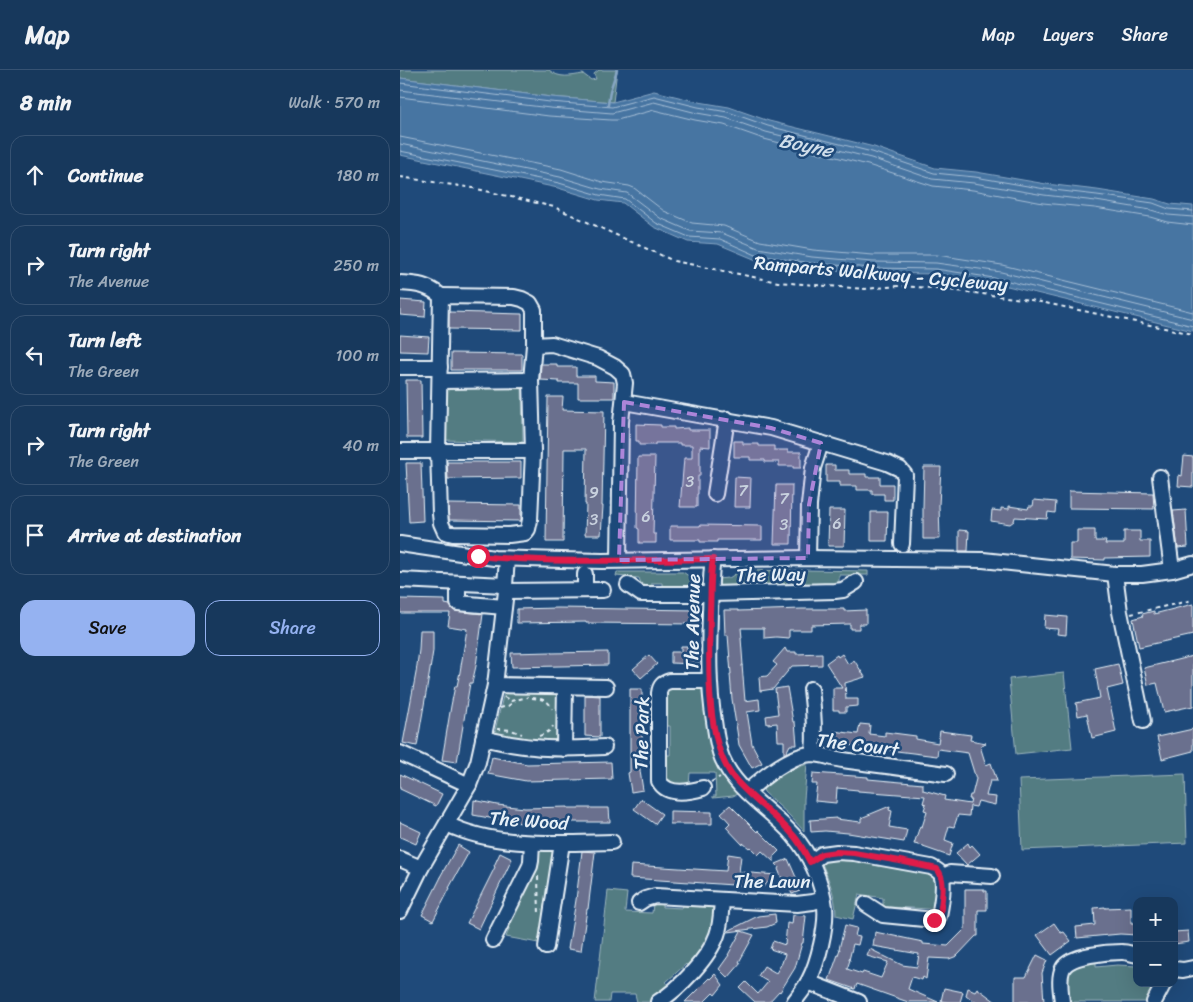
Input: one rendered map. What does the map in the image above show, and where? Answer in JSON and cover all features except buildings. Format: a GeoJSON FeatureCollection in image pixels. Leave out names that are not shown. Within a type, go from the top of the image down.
{"type":"FeatureCollection","features":[{"type":"Feature","properties":{"kind":"street"},"geometry":{"type":"LineString","coordinates":[[400,283],[420,284],[432,288],[441,296],[514,297],[530,303],[534,310],[531,380],[533,451],[530,520],[525,533],[461,535],[445,532],[442,528],[438,451],[441,296]]}},
{"type":"Feature","properties":{"kind":"street"},"geometry":{"type":"LineString","coordinates":[[534,345],[552,344],[598,358],[616,367],[624,374],[624,402],[621,422],[619,560]]}},
{"type":"Feature","properties":{"kind":"street"},"geometry":{"type":"LineString","coordinates":[[400,366],[440,374],[531,380]]}},
{"type":"Feature","properties":{"kind":"street"},"geometry":{"type":"LineString","coordinates":[[624,402],[771,428],[887,463],[900,469],[905,475],[902,544]]}},
{"type":"Feature","properties":{"kind":"street"},"geometry":{"type":"LineString","coordinates":[[715,494],[727,419]]}},
{"type":"Feature","properties":{"kind":"street"},"geometry":{"type":"LineString","coordinates":[[808,558],[809,505],[813,468],[821,443]]}},
{"type":"Feature","properties":{"kind":"street"},"geometry":{"type":"LineString","coordinates":[[400,451],[533,451]]}},
{"type":"Feature","properties":{"kind":"street"},"geometry":{"type":"LineString","coordinates":[[1160,477],[1172,570]]}},
{"type":"Feature","properties":{"kind":"street"},"geometry":{"type":"LineString","coordinates":[[400,544],[507,559],[808,558],[983,560],[1115,574],[1142,574],[1172,570],[1193,564]]}},
{"type":"Feature","properties":{"kind":"street"},"geometry":{"type":"LineString","coordinates":[[400,911],[421,868],[469,785],[489,734],[506,588],[507,559]]}},
{"type":"Feature","properties":{"kind":"street","name":"The Avenue"},"geometry":{"type":"LineString","coordinates":[[713,559],[709,681],[713,719],[723,760],[729,771],[747,792],[794,836],[810,862],[823,899],[825,915],[816,961],[808,982],[794,1002]]}},
{"type":"Feature","properties":{"kind":"street"},"geometry":{"type":"LineString","coordinates":[[584,574],[585,590]]}},
{"type":"Feature","properties":{"kind":"street"},"geometry":{"type":"LineString","coordinates":[[1115,574],[1121,616],[1143,721]]}},
{"type":"Feature","properties":{"kind":"street"},"geometry":{"type":"LineString","coordinates":[[400,580],[506,588],[603,590]]}},
{"type":"Feature","properties":{"kind":"street","name":"The Way"},"geometry":{"type":"LineString","coordinates":[[628,585],[641,594],[656,590],[711,594],[835,591],[843,590],[856,582]]}},
{"type":"Feature","properties":{"kind":"street"},"geometry":{"type":"LineString","coordinates":[[458,583],[458,603],[504,606]]}},
{"type":"Feature","properties":{"kind":"street","name":"The Park"},"geometry":{"type":"LineString","coordinates":[[703,788],[694,791],[669,791],[661,786],[658,781],[659,693],[661,686],[670,681],[709,681]]}},
{"type":"Feature","properties":{"kind":"street"},"geometry":{"type":"LineString","coordinates":[[564,749],[565,686]]}},
{"type":"Feature","properties":{"kind":"street"},"geometry":{"type":"LineString","coordinates":[[494,689],[606,686]]}},
{"type":"Feature","properties":{"kind":"street"},"geometry":{"type":"LineString","coordinates":[[811,690],[815,721],[813,754]]}},
{"type":"Feature","properties":{"kind":"street"},"geometry":{"type":"LineString","coordinates":[[489,734],[508,744],[535,748],[604,747]]}},
{"type":"Feature","properties":{"kind":"street"},"geometry":{"type":"LineString","coordinates":[[400,753],[469,785]]}},
{"type":"Feature","properties":{"kind":"street","name":"The Court"},"geometry":{"type":"LineString","coordinates":[[747,792],[780,766],[813,754],[853,762],[946,774]]}},
{"type":"Feature","properties":{"kind":"street","name":"The Wood"},"geometry":{"type":"LineString","coordinates":[[447,824],[474,834],[532,843],[612,842]]}},
{"type":"Feature","properties":{"kind":"street"},"geometry":{"type":"LineString","coordinates":[[546,947],[562,842]]}},
{"type":"Feature","properties":{"kind":"street"},"geometry":{"type":"LineString","coordinates":[[493,940],[530,866],[532,843]]}},
{"type":"Feature","properties":{"kind":"street"},"geometry":{"type":"LineString","coordinates":[[810,862],[822,854],[837,852],[854,853],[931,867],[937,869],[942,877],[940,916],[937,919],[883,915],[866,904]]}},
{"type":"Feature","properties":{"kind":"street"},"geometry":{"type":"LineString","coordinates":[[400,859],[421,868]]}},
{"type":"Feature","properties":{"kind":"street"},"geometry":{"type":"LineString","coordinates":[[942,877],[950,872],[992,876]]}},
{"type":"Feature","properties":{"kind":"street","name":"The Lawn"},"geometry":{"type":"LineString","coordinates":[[639,902],[645,898],[655,896],[797,904],[823,899]]}},
{"type":"Feature","properties":{"kind":"street","name":"The Lawn"},"geometry":{"type":"LineString","coordinates":[[658,1002],[698,966],[709,950],[717,936],[722,900]]}},
{"type":"Feature","properties":{"kind":"street"},"geometry":{"type":"LineString","coordinates":[[1062,1002],[1060,979],[1064,966],[1074,959],[1109,953],[1124,952],[1133,954]]}},
{"type":"Feature","properties":{"kind":"street"},"geometry":{"type":"LineString","coordinates":[[1178,969],[1193,968]]}},
{"type":"Feature","properties":{"kind":"street"},"geometry":{"type":"LineString","coordinates":[[808,982],[859,1002]]}},
{"type":"Feature","properties":{"kind":"street"},"geometry":{"type":"LineString","coordinates":[[1154,1002],[1162,987]]}},
{"type":"Feature","properties":{"kind":"path","name":"Ramparts Walkway - Cycleway"},"geometry":{"type":"LineString","coordinates":[[400,176],[473,188],[554,207],[674,261],[778,282],[865,289],[899,286],[933,288],[1031,300],[1193,334]]}},
{"type":"Feature","properties":{"kind":"path"},"geometry":{"type":"LineString","coordinates":[[1121,616],[1193,600]]}},
{"type":"Feature","properties":{"kind":"path"},"geometry":{"type":"LineString","coordinates":[[494,689],[504,697],[515,701]]}},
{"type":"Feature","properties":{"kind":"path"},"geometry":{"type":"LineString","coordinates":[[498,708],[508,706],[515,701],[528,697],[542,699],[549,703],[554,714]]}},
{"type":"Feature","properties":{"kind":"path"},"geometry":{"type":"LineString","coordinates":[[536,736],[542,735],[552,728],[554,722]]}},
{"type":"Feature","properties":{"kind":"path"},"geometry":{"type":"LineString","coordinates":[[489,734],[511,730],[526,736]]}},
{"type":"Feature","properties":{"kind":"path"},"geometry":{"type":"LineString","coordinates":[[703,788],[729,771]]}},
{"type":"Feature","properties":{"kind":"path"},"geometry":{"type":"LineString","coordinates":[[538,872],[539,923]]}},
{"type":"Feature","properties":{"kind":"highlighted area"},"geometry":{"type":"Polygon","coordinates":[[[624,402],[771,428],[821,443],[809,505],[808,558],[619,560],[624,402]]]}},
{"type":"Feature","properties":{"kind":"green space"},"geometry":{"type":"Polygon","coordinates":[[[400,70],[485,70],[487,72],[489,70],[549,70],[561,76],[583,74],[591,80],[596,79],[594,74],[599,70],[617,70],[613,102],[551,97],[400,78],[400,70]]]}},
{"type":"Feature","properties":{"kind":"green space"},"geometry":{"type":"Polygon","coordinates":[[[522,383],[523,442],[442,440],[443,385],[522,383]]]}},
{"type":"Feature","properties":{"kind":"green space"},"geometry":{"type":"Polygon","coordinates":[[[740,571],[868,571],[868,575],[839,575],[839,583],[836,587],[805,588],[805,582],[787,582],[787,589],[718,589],[716,585],[716,579],[729,578],[740,571]]]}},
{"type":"Feature","properties":{"kind":"green space"},"geometry":{"type":"Polygon","coordinates":[[[617,572],[683,572],[694,580],[706,580],[703,588],[662,590],[662,583],[652,583],[652,590],[642,586],[639,578],[616,576],[617,572]]]}},
{"type":"Feature","properties":{"kind":"green space"},"geometry":{"type":"Polygon","coordinates":[[[1064,673],[1072,748],[1016,754],[1009,679],[1064,673]]]}},
{"type":"Feature","properties":{"kind":"green space"},"geometry":{"type":"Polygon","coordinates":[[[704,686],[710,727],[741,792],[733,796],[713,798],[713,796],[716,796],[715,773],[690,773],[689,785],[686,786],[665,783],[662,755],[670,755],[670,726],[662,726],[665,688],[704,686]]]}},
{"type":"Feature","properties":{"kind":"green space"},"geometry":{"type":"Polygon","coordinates":[[[556,691],[559,693],[558,739],[534,743],[494,735],[504,692],[556,691]]]}},
{"type":"Feature","properties":{"kind":"green space"},"geometry":{"type":"Polygon","coordinates":[[[807,764],[804,831],[764,792],[763,788],[786,772],[807,764]]]}},
{"type":"Feature","properties":{"kind":"green space"},"geometry":{"type":"Polygon","coordinates":[[[1185,774],[1187,843],[1022,850],[1019,780],[1185,774]]]}},
{"type":"Feature","properties":{"kind":"green space"},"geometry":{"type":"Polygon","coordinates":[[[538,849],[556,849],[544,944],[506,937],[538,849]]]}},
{"type":"Feature","properties":{"kind":"green space"},"geometry":{"type":"Polygon","coordinates":[[[837,855],[936,873],[937,909],[931,917],[931,909],[889,907],[889,913],[883,908],[883,898],[859,894],[853,919],[836,915],[833,894],[821,861],[837,855]]]}},
{"type":"Feature","properties":{"kind":"green space"},"geometry":{"type":"Polygon","coordinates":[[[608,891],[627,893],[625,912],[652,913],[653,904],[658,900],[662,900],[662,907],[682,908],[683,902],[713,905],[716,907],[712,937],[690,969],[686,964],[666,982],[670,988],[651,1002],[637,1002],[635,994],[610,994],[609,1002],[595,1002],[608,891]]]}},
{"type":"Feature","properties":{"kind":"green space"},"geometry":{"type":"Polygon","coordinates":[[[1096,961],[1096,967],[1133,966],[1133,987],[1157,987],[1150,1002],[1073,1002],[1067,998],[1068,971],[1082,962],[1096,961]]]}},
{"type":"Feature","properties":{"kind":"water","name":"Boyne"},"geometry":{"type":"Polygon","coordinates":[[[400,78],[551,97],[613,102],[654,91],[729,107],[769,121],[874,147],[935,168],[976,172],[1154,199],[1170,204],[1193,206],[1193,331],[999,284],[936,274],[872,273],[811,268],[754,259],[718,244],[688,242],[654,227],[623,203],[598,200],[558,188],[400,155],[400,78]]]}},
{"type":"Feature","properties":{"kind":"waterway"},"geometry":{"type":"LineString","coordinates":[[608,105],[610,91],[617,70]]}},
{"type":"Feature","properties":{"kind":"route"},"geometry":{"type":"LineString","coordinates":[[478,556],[507,559],[602,561],[713,559],[709,681],[718,744],[729,771],[747,792],[786,827],[801,846],[810,862],[822,854],[837,852],[854,853],[937,869],[942,877],[942,888],[940,916],[934,920]]}}]}
